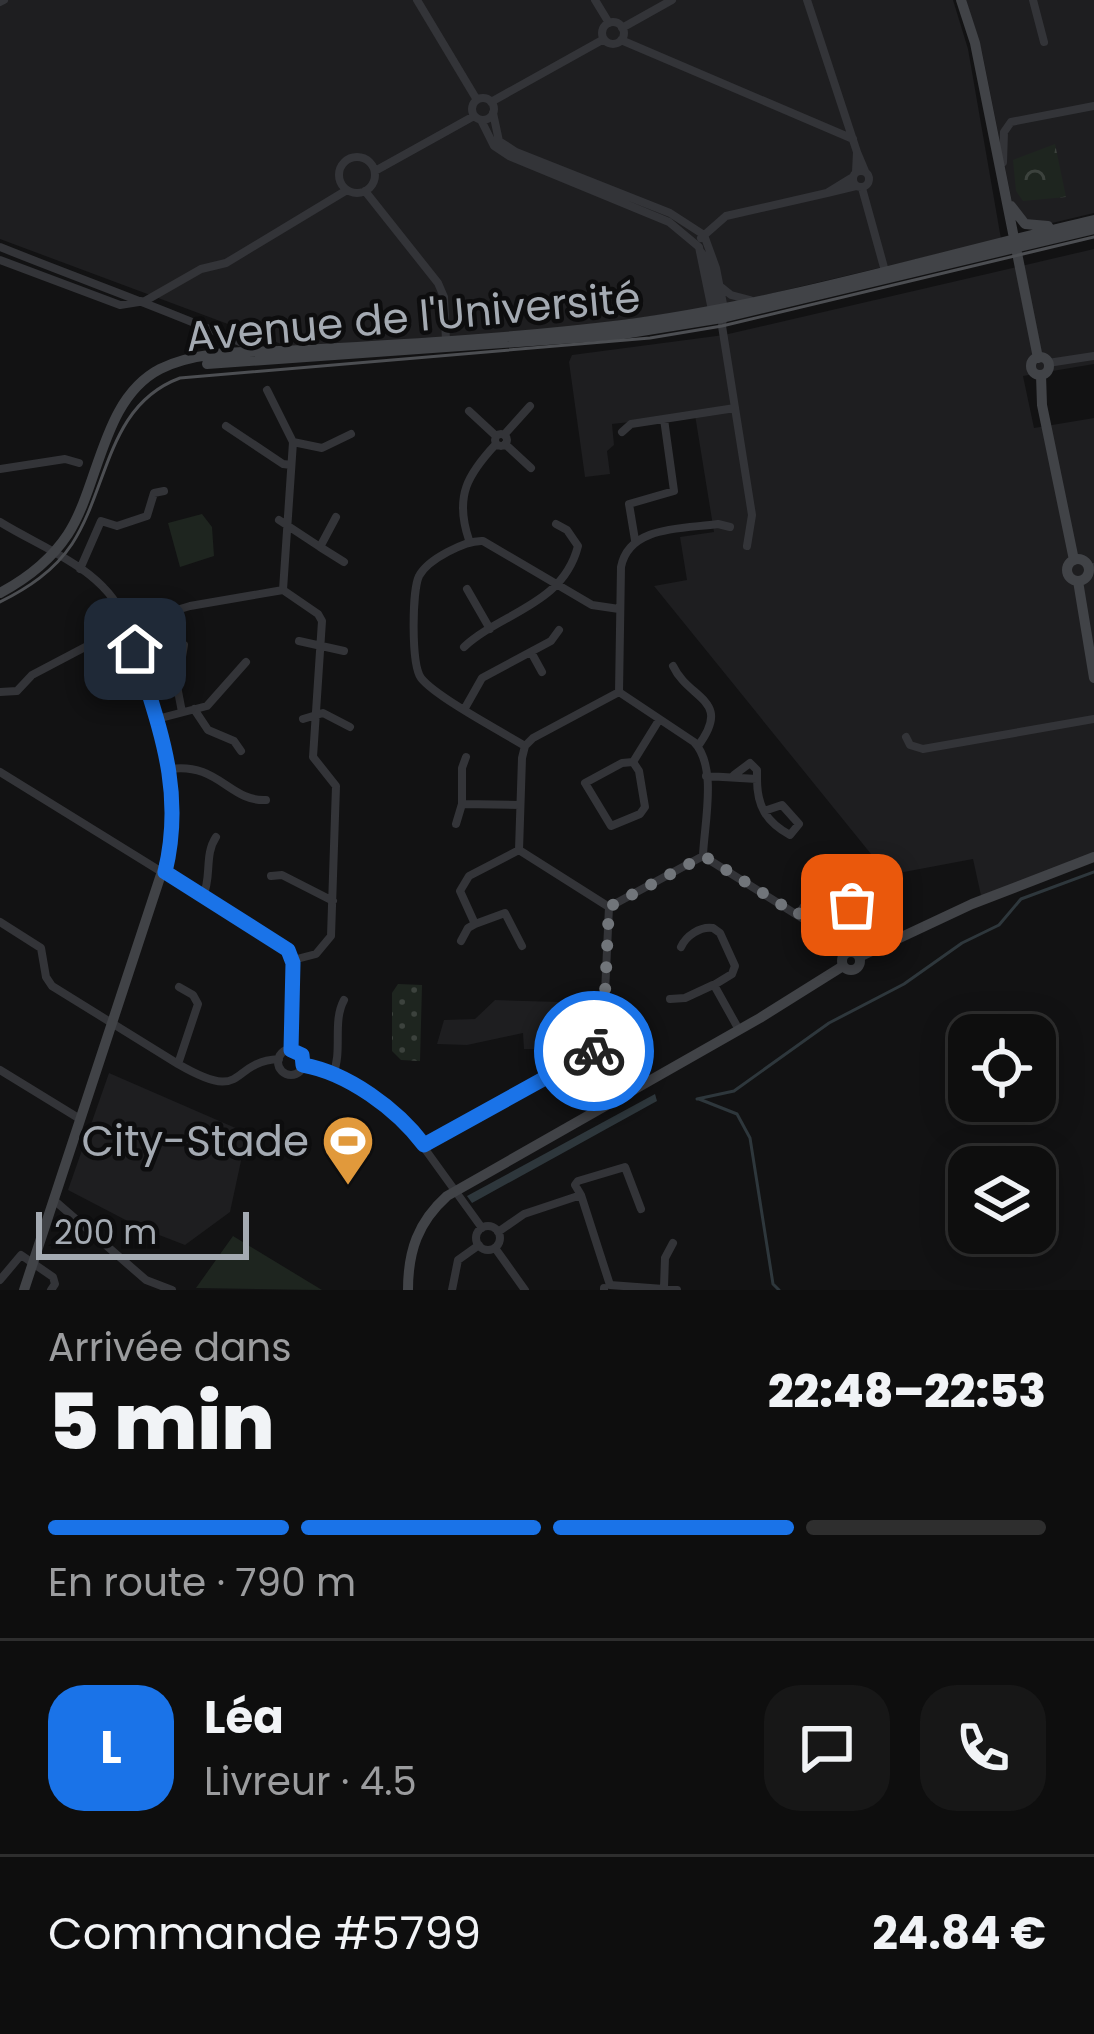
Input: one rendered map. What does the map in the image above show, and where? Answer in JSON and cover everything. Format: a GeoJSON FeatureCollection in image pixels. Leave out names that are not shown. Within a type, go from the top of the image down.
{"type":"FeatureCollection","features":[{"type":"Feature","properties":{"kind":"street"},"geometry":{"type":"LineString","coordinates":[[417,0],[477,100],[492,108],[499,141],[515,152],[667,212],[699,242],[720,286],[720,314]]}},
{"type":"Feature","properties":{"kind":"street"},"geometry":{"type":"LineString","coordinates":[[595,0],[609,23],[622,28]]}},
{"type":"Feature","properties":{"kind":"street"},"geometry":{"type":"LineString","coordinates":[[622,28],[672,0]]}},
{"type":"Feature","properties":{"kind":"street"},"geometry":{"type":"LineString","coordinates":[[807,0],[857,152],[859,179],[885,271]]}},
{"type":"Feature","properties":{"kind":"street"},"geometry":{"type":"LineString","coordinates":[[961,0],[975,43],[1012,244],[1042,366],[1042,405],[1073,560],[1068,573],[1078,581],[1094,678]]}},
{"type":"Feature","properties":{"kind":"street"},"geometry":{"type":"LineString","coordinates":[[1033,0],[1044,42]]}},
{"type":"Feature","properties":{"kind":"street"},"geometry":{"type":"LineString","coordinates":[[604,39],[603,30],[609,23]]}},
{"type":"Feature","properties":{"kind":"street"},"geometry":{"type":"LineString","coordinates":[[621,40],[622,28]]}},
{"type":"Feature","properties":{"kind":"street"},"geometry":{"type":"LineString","coordinates":[[604,39],[612,44],[621,40],[853,140]]}},
{"type":"Feature","properties":{"kind":"street"},"geometry":{"type":"LineString","coordinates":[[375,171],[477,118],[604,39]]}},
{"type":"Feature","properties":{"kind":"street"},"geometry":{"type":"LineString","coordinates":[[477,100],[472,107],[477,118],[494,146],[509,156],[669,222],[699,242],[720,314],[752,515],[747,545]]}},
{"type":"Feature","properties":{"kind":"street"},"geometry":{"type":"LineString","coordinates":[[1088,221],[1025,224],[1014,215],[1002,182],[1003,136],[1011,122],[1094,106]]}},
{"type":"Feature","properties":{"kind":"street"},"geometry":{"type":"LineString","coordinates":[[347,189],[339,171],[351,157],[364,158],[375,171],[374,183],[365,191]]}},
{"type":"Feature","properties":{"kind":"street"},"geometry":{"type":"LineString","coordinates":[[699,242],[726,216],[826,193],[859,179]]}},
{"type":"Feature","properties":{"kind":"street"},"geometry":{"type":"LineString","coordinates":[[0,258],[124,299],[146,299],[201,269],[226,263],[347,189],[365,191],[442,289],[446,344]]}},
{"type":"Feature","properties":{"kind":"street","name":"Avenue de l'Université"},"geometry":{"type":"LineString","coordinates":[[128,397],[149,376],[176,363],[263,352],[616,335],[1012,244],[1088,221]]}},
{"type":"Feature","properties":{"kind":"street","name":"Avenue de l'Université"},"geometry":{"type":"LineString","coordinates":[[720,314],[885,271],[1094,229]]}},
{"type":"Feature","properties":{"kind":"street"},"geometry":{"type":"LineString","coordinates":[[0,245],[124,299]]}},
{"type":"Feature","properties":{"kind":"street"},"geometry":{"type":"LineString","coordinates":[[720,286],[734,296],[756,301]]}},
{"type":"Feature","properties":{"kind":"street"},"geometry":{"type":"LineString","coordinates":[[146,299],[156,310],[263,352]]}},
{"type":"Feature","properties":{"kind":"street","name":"Avenue de l'Université"},"geometry":{"type":"LineString","coordinates":[[128,397],[154,378],[193,365],[446,344]]}},
{"type":"Feature","properties":{"kind":"street"},"geometry":{"type":"LineString","coordinates":[[1042,366],[1094,356]]}},
{"type":"Feature","properties":{"kind":"street"},"geometry":{"type":"LineString","coordinates":[[267,390],[293,442],[283,590]]}},
{"type":"Feature","properties":{"kind":"street"},"geometry":{"type":"LineString","coordinates":[[0,592],[43,564],[75,521],[128,397]]}},
{"type":"Feature","properties":{"kind":"street"},"geometry":{"type":"LineString","coordinates":[[469,540],[465,530],[467,478],[530,406]]}},
{"type":"Feature","properties":{"kind":"street"},"geometry":{"type":"LineString","coordinates":[[622,432],[631,424],[735,408]]}},
{"type":"Feature","properties":{"kind":"street"},"geometry":{"type":"LineString","coordinates":[[469,411],[531,468]]}},
{"type":"Feature","properties":{"kind":"street"},"geometry":{"type":"LineString","coordinates":[[619,692],[622,560],[635,540],[629,504],[674,491],[664,418]]}},
{"type":"Feature","properties":{"kind":"street"},"geometry":{"type":"LineString","coordinates":[[226,426],[284,464],[292,464]]}},
{"type":"Feature","properties":{"kind":"street"},"geometry":{"type":"LineString","coordinates":[[293,442],[322,448],[351,434]]}},
{"type":"Feature","properties":{"kind":"street"},"geometry":{"type":"LineString","coordinates":[[0,469],[65,459],[79,463]]}},
{"type":"Feature","properties":{"kind":"street"},"geometry":{"type":"LineString","coordinates":[[80,569],[101,521],[118,526],[147,516],[154,494],[164,491]]}},
{"type":"Feature","properties":{"kind":"street"},"geometry":{"type":"LineString","coordinates":[[320,547],[336,517]]}},
{"type":"Feature","properties":{"kind":"street"},"geometry":{"type":"LineString","coordinates":[[284,522],[344,562]]}},
{"type":"Feature","properties":{"kind":"street"},"geometry":{"type":"LineString","coordinates":[[0,523],[54,552],[113,596],[128,625],[170,769],[173,838],[24,1290]]}},
{"type":"Feature","properties":{"kind":"street"},"geometry":{"type":"LineString","coordinates":[[464,647],[539,603],[556,582],[578,546],[556,524]]}},
{"type":"Feature","properties":{"kind":"street"},"geometry":{"type":"LineString","coordinates":[[635,540],[718,524],[730,527]]}},
{"type":"Feature","properties":{"kind":"street"},"geometry":{"type":"LineString","coordinates":[[525,746],[424,682],[416,668],[416,587],[427,566],[469,540],[497,546],[592,605],[619,609]]}},
{"type":"Feature","properties":{"kind":"street"},"geometry":{"type":"LineString","coordinates":[[1073,560],[1084,560],[1092,568],[1078,581]]}},
{"type":"Feature","properties":{"kind":"street"},"geometry":{"type":"LineString","coordinates":[[467,589],[490,629]]}},
{"type":"Feature","properties":{"kind":"street"},"geometry":{"type":"LineString","coordinates":[[0,692],[17,691],[32,675],[128,625],[190,606],[283,590],[320,616],[314,759],[336,786],[333,901],[329,943],[316,954],[293,960]]}},
{"type":"Feature","properties":{"kind":"street"},"geometry":{"type":"LineString","coordinates":[[465,708],[482,678],[551,641],[559,630]]}},
{"type":"Feature","properties":{"kind":"street"},"geometry":{"type":"LineString","coordinates":[[298,641],[344,651]]}},
{"type":"Feature","properties":{"kind":"street"},"geometry":{"type":"LineString","coordinates":[[182,712],[177,686],[184,645]]}},
{"type":"Feature","properties":{"kind":"street"},"geometry":{"type":"LineString","coordinates":[[531,652],[542,672]]}},
{"type":"Feature","properties":{"kind":"street"},"geometry":{"type":"LineString","coordinates":[[157,719],[213,701],[246,662]]}},
{"type":"Feature","properties":{"kind":"street"},"geometry":{"type":"LineString","coordinates":[[673,665],[712,714],[711,729],[698,746]]}},
{"type":"Feature","properties":{"kind":"street"},"geometry":{"type":"LineString","coordinates":[[619,692],[698,746],[705,759],[704,856]]}},
{"type":"Feature","properties":{"kind":"street"},"geometry":{"type":"LineString","coordinates":[[519,850],[525,746],[619,692]]}},
{"type":"Feature","properties":{"kind":"street"},"geometry":{"type":"LineString","coordinates":[[194,710],[208,730],[234,741],[241,751]]}},
{"type":"Feature","properties":{"kind":"street"},"geometry":{"type":"LineString","coordinates":[[303,719],[316,713],[350,728]]}},
{"type":"Feature","properties":{"kind":"street"},"geometry":{"type":"LineString","coordinates":[[906,737],[910,745],[923,749],[1094,719]]}},
{"type":"Feature","properties":{"kind":"street"},"geometry":{"type":"LineString","coordinates":[[633,762],[659,720]]}},
{"type":"Feature","properties":{"kind":"street"},"geometry":{"type":"LineString","coordinates":[[456,824],[466,757]]}},
{"type":"Feature","properties":{"kind":"street"},"geometry":{"type":"LineString","coordinates":[[626,761],[633,762],[644,809],[620,824],[609,825],[585,784],[626,761]]}},
{"type":"Feature","properties":{"kind":"street"},"geometry":{"type":"LineString","coordinates":[[732,777],[750,763],[758,772],[757,799],[768,821],[788,835],[799,824],[785,806],[764,811]]}},
{"type":"Feature","properties":{"kind":"street"},"geometry":{"type":"LineString","coordinates":[[170,769],[205,770],[254,801],[266,800]]}},
{"type":"Feature","properties":{"kind":"street"},"geometry":{"type":"LineString","coordinates":[[0,772],[286,948],[293,960],[291,1050]]}},
{"type":"Feature","properties":{"kind":"street"},"geometry":{"type":"LineString","coordinates":[[706,776],[757,779]]}},
{"type":"Feature","properties":{"kind":"street"},"geometry":{"type":"LineString","coordinates":[[462,804],[520,805]]}},
{"type":"Feature","properties":{"kind":"street"},"geometry":{"type":"LineString","coordinates":[[203,896],[216,837]]}},
{"type":"Feature","properties":{"kind":"street"},"geometry":{"type":"LineString","coordinates":[[519,850],[609,907]]}},
{"type":"Feature","properties":{"kind":"street"},"geometry":{"type":"LineString","coordinates":[[475,924],[463,901],[461,884],[519,850]]}},
{"type":"Feature","properties":{"kind":"street"},"geometry":{"type":"LineString","coordinates":[[609,907],[704,856]]}},
{"type":"Feature","properties":{"kind":"street"},"geometry":{"type":"LineString","coordinates":[[704,856],[837,940],[850,959]]}},
{"type":"Feature","properties":{"kind":"street"},"geometry":{"type":"LineString","coordinates":[[408,1290],[410,1254],[418,1232],[454,1190],[850,959],[972,904],[1094,857]]}},
{"type":"Feature","properties":{"kind":"street"},"geometry":{"type":"LineString","coordinates":[[798,915],[817,887],[828,872],[836,872],[859,896],[850,906],[817,887]]}},
{"type":"Feature","properties":{"kind":"street"},"geometry":{"type":"LineString","coordinates":[[272,875],[282,875],[333,901]]}},
{"type":"Feature","properties":{"kind":"street"},"geometry":{"type":"LineString","coordinates":[[424,1145],[600,1045],[609,907]]}},
{"type":"Feature","properties":{"kind":"street"},"geometry":{"type":"LineString","coordinates":[[460,941],[468,928],[505,913],[522,946]]}},
{"type":"Feature","properties":{"kind":"street"},"geometry":{"type":"LineString","coordinates":[[0,922],[41,948],[52,986],[209,1082],[225,1083],[291,1050]]}},
{"type":"Feature","properties":{"kind":"street"},"geometry":{"type":"LineString","coordinates":[[670,999],[714,985],[735,967],[718,931],[706,927],[685,938],[681,947]]}},
{"type":"Feature","properties":{"kind":"street"},"geometry":{"type":"LineString","coordinates":[[714,985],[737,1028]]}},
{"type":"Feature","properties":{"kind":"street"},"geometry":{"type":"LineString","coordinates":[[178,1064],[198,1004],[179,987]]}},
{"type":"Feature","properties":{"kind":"street"},"geometry":{"type":"LineString","coordinates":[[333,1074],[344,1000]]}},
{"type":"Feature","properties":{"kind":"street"},"geometry":{"type":"LineString","coordinates":[[279,1059],[281,1070],[288,1075],[297,1073],[303,1065],[302,1055],[291,1050]]}},
{"type":"Feature","properties":{"kind":"street"},"geometry":{"type":"LineString","coordinates":[[303,1065],[333,1074],[401,1117],[482,1228]]}},
{"type":"Feature","properties":{"kind":"street"},"geometry":{"type":"LineString","coordinates":[[0,1070],[80,1119]]}},
{"type":"Feature","properties":{"kind":"street"},"geometry":{"type":"LineString","coordinates":[[641,1209],[625,1167],[578,1180],[575,1185],[604,1288],[681,1289]]}},
{"type":"Feature","properties":{"kind":"street"},"geometry":{"type":"LineString","coordinates":[[498,1232],[524,1214],[581,1195]]}},
{"type":"Feature","properties":{"kind":"street"},"geometry":{"type":"LineString","coordinates":[[55,1202],[145,1279],[172,1290]]}},
{"type":"Feature","properties":{"kind":"street"},"geometry":{"type":"LineString","coordinates":[[482,1228],[498,1232],[495,1248]]}},
{"type":"Feature","properties":{"kind":"street"},"geometry":{"type":"LineString","coordinates":[[479,1245],[476,1238],[482,1228]]}},
{"type":"Feature","properties":{"kind":"street"},"geometry":{"type":"LineString","coordinates":[[664,1288],[665,1258],[673,1243]]}},
{"type":"Feature","properties":{"kind":"street"},"geometry":{"type":"LineString","coordinates":[[452,1290],[458,1260],[479,1245],[495,1248],[525,1290]]}},
{"type":"Feature","properties":{"kind":"street"},"geometry":{"type":"LineString","coordinates":[[0,1280],[20,1255],[54,1279],[51,1290]]}},
{"type":"Feature","properties":{"kind":"shaded area"},"geometry":{"type":"Polygon","coordinates":[[[0,0],[953,0],[968,49],[1001,239],[711,308],[521,334],[292,348],[0,239],[0,0]]]}},
{"type":"Feature","properties":{"kind":"shaded area"},"geometry":{"type":"Polygon","coordinates":[[[966,0],[1094,0],[1094,213],[1048,224],[1028,223],[1012,202],[982,52],[966,0]]]}},
{"type":"Feature","properties":{"kind":"shaded area"},"geometry":{"type":"Polygon","coordinates":[[[1094,249],[1094,364],[1023,376],[1034,428],[1094,418],[1094,857],[982,900],[973,859],[888,875],[654,586],[687,580],[680,537],[714,532],[695,415],[612,424],[614,445],[607,451],[610,474],[585,477],[569,362],[572,355],[724,335],[1094,249]]]}},
{"type":"Feature","properties":{"kind":"shaded area"},"geometry":{"type":"Polygon","coordinates":[[[495,1000],[560,1002],[559,1035],[549,1038],[548,1049],[524,1049],[523,1033],[467,1045],[437,1044],[444,1020],[475,1019],[495,1000]]]}},
{"type":"Feature","properties":{"kind":"shaded area"},"geometry":{"type":"Polygon","coordinates":[[[109,1073],[247,1133],[230,1212],[185,1245],[68,1190],[109,1073]]]}},
{"type":"Feature","properties":{"kind":"shaded area"},"geometry":{"type":"Polygon","coordinates":[[[655,1094],[657,1101],[472,1203],[467,1196],[655,1094]]]}},
{"type":"Feature","properties":{"kind":"green space"},"geometry":{"type":"Polygon","coordinates":[[[1055,144],[1066,197],[1023,201],[1016,191],[1013,160],[1055,144]]]}},
{"type":"Feature","properties":{"kind":"green space"},"geometry":{"type":"Polygon","coordinates":[[[202,514],[212,527],[214,556],[180,567],[168,523],[202,514]]]}},
{"type":"Feature","properties":{"kind":"green space"},"geometry":{"type":"Polygon","coordinates":[[[398,984],[422,985],[420,1061],[401,1060],[392,1051],[392,993],[398,984]]]}},
{"type":"Feature","properties":{"kind":"green space"},"geometry":{"type":"Polygon","coordinates":[[[233,1236],[322,1290],[196,1288],[233,1236]]]}},
{"type":"Feature","properties":{"kind":"waterway"},"geometry":{"type":"LineString","coordinates":[[697,1099],[734,1091],[829,1023],[904,984],[962,943],[999,925],[1021,899],[1094,872]]}},
{"type":"Feature","properties":{"kind":"waterway"},"geometry":{"type":"LineString","coordinates":[[699,1099],[737,1114],[750,1138],[773,1284],[779,1290]]}},
{"type":"Feature","properties":{"kind":"tram line"},"geometry":{"type":"LineString","coordinates":[[0,602],[40,578],[65,554],[84,522],[124,427],[156,391],[180,378],[650,338],[722,326],[1094,237]]}},
{"type":"Feature","properties":{"kind":"way so far"},"geometry":{"type":"LineString","coordinates":[[594,1051],[603,1036],[609,907],[704,856],[798,915],[817,887],[852,905]]}},
{"type":"Feature","properties":{"kind":"place","name":"City-Stade"},"geometry":{"type":"Point","coordinates":[348,1187]}},
{"type":"Feature","properties":{"kind":"route"},"geometry":{"type":"LineString","coordinates":[[135,649],[172,781],[173,838],[165,872],[288,950],[293,963],[291,1050],[302,1055],[303,1065],[333,1074],[401,1117],[424,1145],[594,1051]]}}]}
